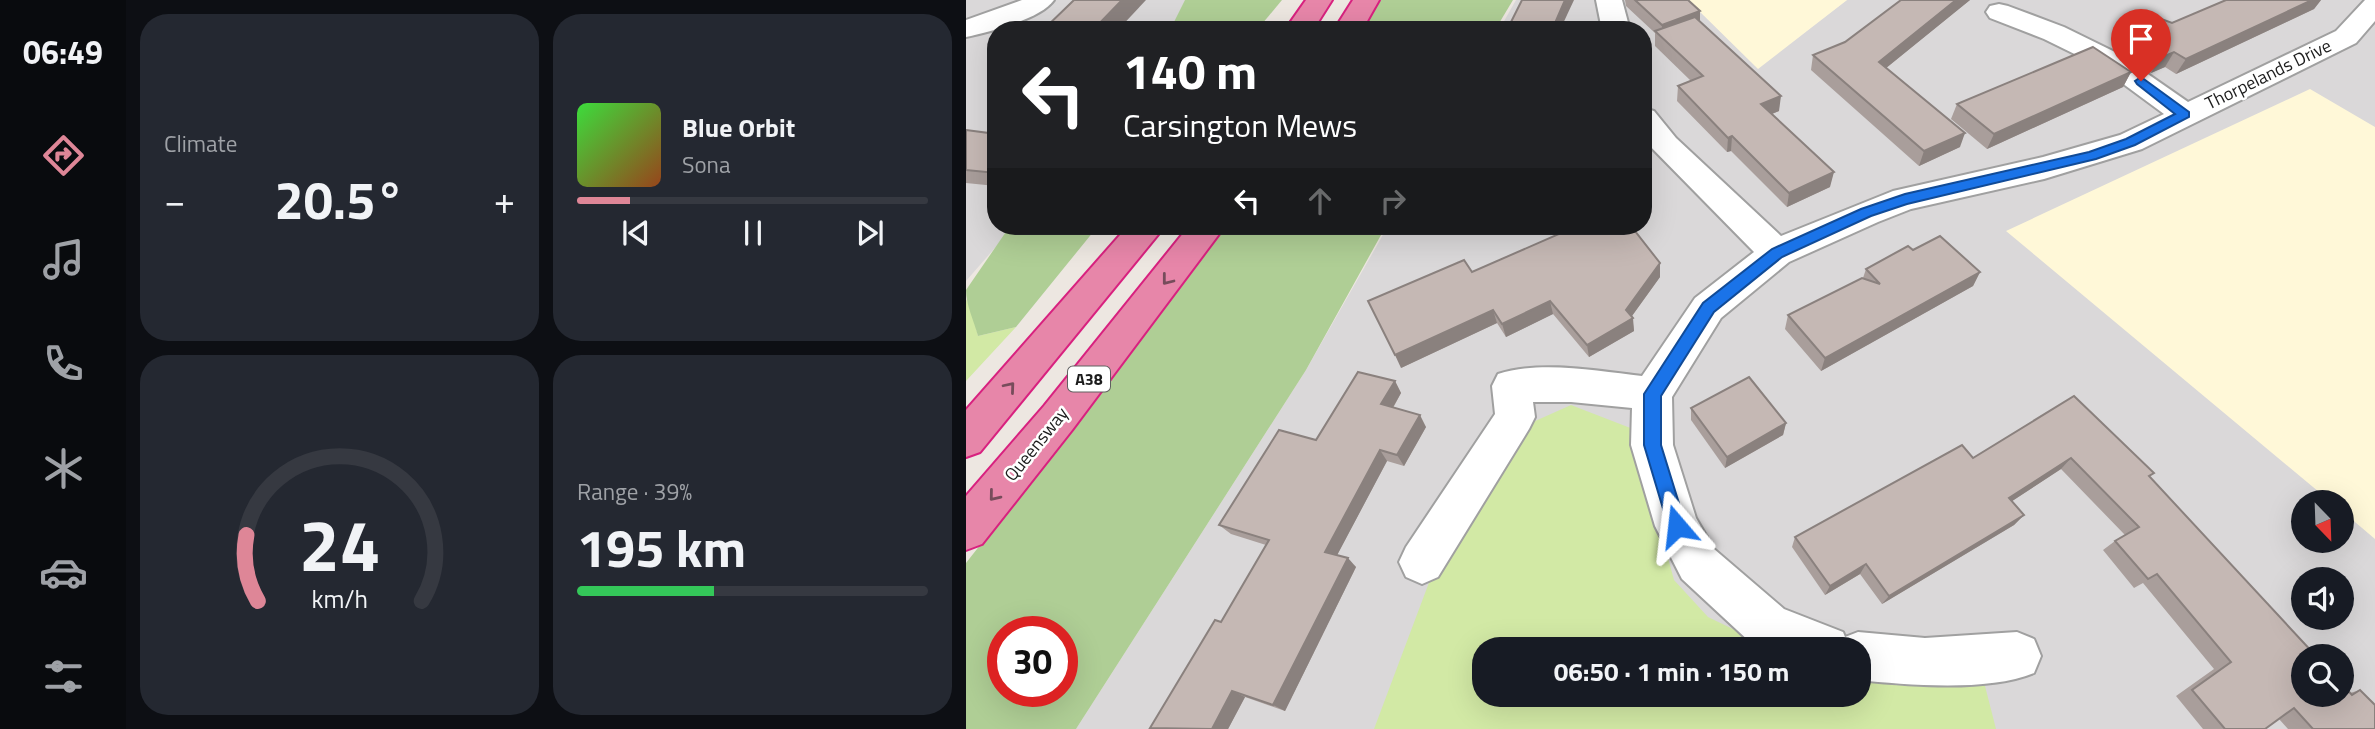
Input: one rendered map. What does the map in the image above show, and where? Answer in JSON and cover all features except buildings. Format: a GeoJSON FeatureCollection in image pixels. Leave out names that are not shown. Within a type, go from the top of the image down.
{"type":"FeatureCollection","features":[{"type":"Feature","properties":{"kind":"highway"},"geometry":{"type":"LineString","coordinates":[[1305,21],[1320,0]]}},
{"type":"Feature","properties":{"kind":"highway"},"geometry":{"type":"LineString","coordinates":[[1353,21],[1366,0]]}},
{"type":"Feature","properties":{"kind":"highway"},"geometry":{"type":"LineString","coordinates":[[966,439],[1139,235]]}},
{"type":"Feature","properties":{"kind":"highway","name":"Queensway"},"geometry":{"type":"LineString","coordinates":[[966,529],[1201,235]]}},
{"type":"Feature","properties":{"kind":"street"},"geometry":{"type":"LineString","coordinates":[[1008,21],[1041,0]]}},
{"type":"Feature","properties":{"kind":"street"},"geometry":{"type":"LineString","coordinates":[[1609,0],[1614,21]]}},
{"type":"Feature","properties":{"kind":"street","name":"Thorpelands Drive"},"geometry":{"type":"LineString","coordinates":[[1652,394],[1708,308],[1777,253],[1828,229],[1905,199],[2091,155],[2131,142],[2346,37],[2375,5]]}},
{"type":"Feature","properties":{"kind":"street"},"geometry":{"type":"LineString","coordinates":[[1999,12],[2054,33],[2109,60],[2184,114]]}},
{"type":"Feature","properties":{"kind":"street"},"geometry":{"type":"LineString","coordinates":[[966,29],[987,26]]}},
{"type":"Feature","properties":{"kind":"street"},"geometry":{"type":"LineString","coordinates":[[1652,130],[1664,145],[1777,253]]}},
{"type":"Feature","properties":{"kind":"street"},"geometry":{"type":"LineString","coordinates":[[1422,562],[1515,417],[1512,386],[1571,385],[1652,394],[1652,445],[1677,526],[1698,564],[1768,626],[1796,637]]}},
{"type":"Feature","properties":{"kind":"street"},"geometry":{"type":"LineString","coordinates":[[1871,657],[1925,662],[2017,656]]}},
{"type":"Feature","properties":{"kind":"shaded area"},"geometry":{"type":"Polygon","coordinates":[[[966,0],[1198,0],[1182,21],[987,21],[987,235],[1006,235],[966,281],[966,0]]]}},
{"type":"Feature","properties":{"kind":"shaded area"},"geometry":{"type":"Polygon","coordinates":[[[1516,0],[1688,0],[1758,68],[1847,0],[2375,0],[2375,729],[1076,729],[1306,370],[1383,235],[1652,235],[1652,21],[1504,21],[1516,0]]]}},
{"type":"Feature","properties":{"kind":"shaded area"},"geometry":{"type":"Polygon","coordinates":[[[1688,0],[1847,0],[1758,69],[1688,0]]]}},
{"type":"Feature","properties":{"kind":"shaded area"},"geometry":{"type":"Polygon","coordinates":[[[2310,89],[2375,127],[2375,539],[2354,521],[2354,490],[2317,490],[2006,231],[2310,89]]]}},
{"type":"Feature","properties":{"kind":"green space"},"geometry":{"type":"Polygon","coordinates":[[[1185,0],[1282,0],[1264,21],[1174,21],[1185,0]]]}},
{"type":"Feature","properties":{"kind":"green space"},"geometry":{"type":"Polygon","coordinates":[[[1381,0],[1513,0],[1500,21],[1366,21],[1381,0]]]}},
{"type":"Feature","properties":{"kind":"green space"},"geometry":{"type":"Polygon","coordinates":[[[1004,235],[1091,235],[1016,327],[978,336],[966,290],[1004,235]]]}},
{"type":"Feature","properties":{"kind":"green space"},"geometry":{"type":"Polygon","coordinates":[[[1216,235],[1381,235],[1306,370],[1076,729],[966,729],[966,563],[1123,363],[1216,235]]]}},
{"type":"Feature","properties":{"kind":"green space"},"geometry":{"type":"Polygon","coordinates":[[[966,299],[978,336],[1016,327],[966,381],[966,299]]]}},
{"type":"Feature","properties":{"kind":"green space"},"geometry":{"type":"Polygon","coordinates":[[[1571,405],[1633,429],[1674,580],[1708,617],[1749,637],[1472,637],[1472,707],[1871,707],[1871,680],[1984,682],[1996,729],[1374,729],[1442,548],[1517,429],[1571,405]]]}},
{"type":"Feature","properties":{"kind":"route"},"geometry":{"type":"LineString","coordinates":[[1677,526],[1652,445],[1652,394],[1708,308],[1777,253],[1866,213],[1905,199],[2091,155],[2131,142],[2184,114],[2141,81]]}}]}
